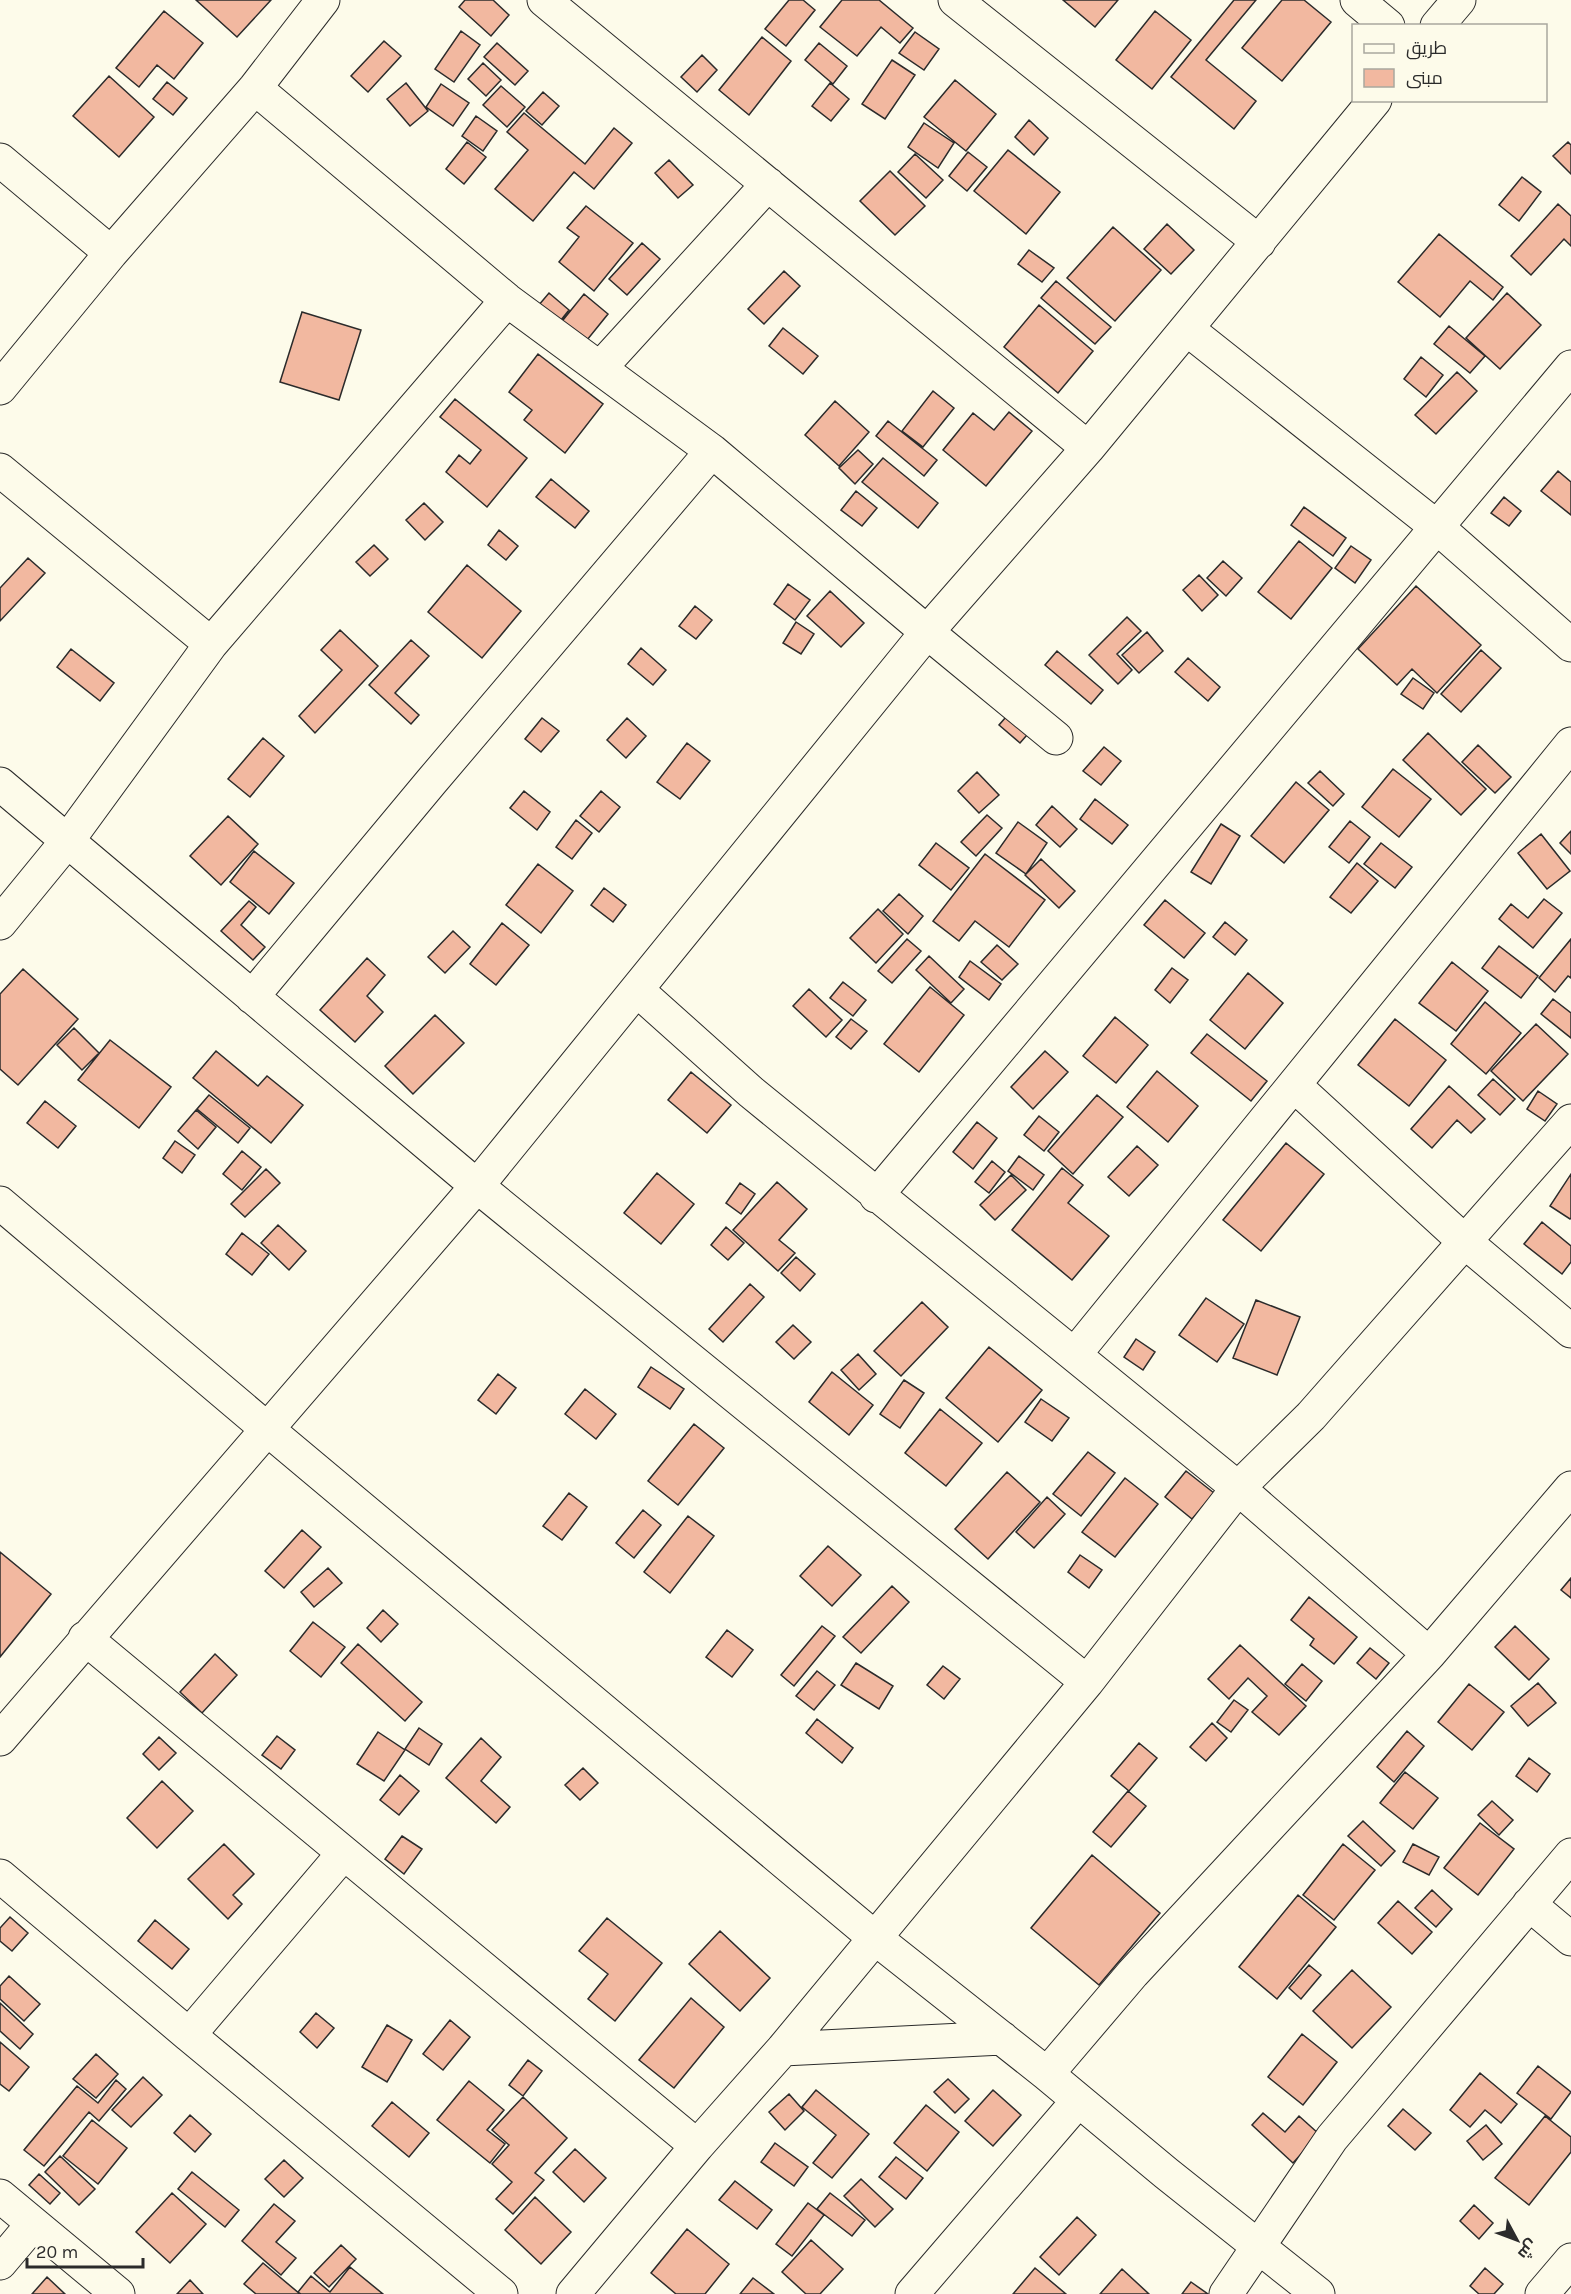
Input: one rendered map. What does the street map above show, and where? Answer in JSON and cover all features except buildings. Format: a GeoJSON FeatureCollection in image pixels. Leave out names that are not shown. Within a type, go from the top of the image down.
{"type":"FeatureCollection","features":[{"type":"Feature","properties":{"kind":"street"},"geometry":{"type":"LineString","coordinates":[[0,388],[111,253],[255,88],[323,0]]}},
{"type":"Feature","properties":{"kind":"street"},"geometry":{"type":"LineString","coordinates":[[544,0],[1088,448]]}},
{"type":"Feature","properties":{"kind":"street"},"geometry":{"type":"LineString","coordinates":[[954,0],[1259,242]]}},
{"type":"Feature","properties":{"kind":"street"},"geometry":{"type":"LineString","coordinates":[[1357,0],[1386,24]]}},
{"type":"Feature","properties":{"kind":"street"},"geometry":{"type":"LineString","coordinates":[[1439,24],[1459,0]]}},
{"type":"Feature","properties":{"kind":"street"},"geometry":{"type":"LineString","coordinates":[[255,88],[507,300],[601,367],[712,451],[927,633],[1056,738]]}},
{"type":"Feature","properties":{"kind":"street"},"geometry":{"type":"LineString","coordinates":[[0,1738],[477,1186],[927,633],[1088,448],[1373,102]]}},
{"type":"Feature","properties":{"kind":"street"},"geometry":{"type":"LineString","coordinates":[[0,160],[111,253]]}},
{"type":"Feature","properties":{"kind":"street"},"geometry":{"type":"LineString","coordinates":[[601,367],[768,184]]}},
{"type":"Feature","properties":{"kind":"street"},"geometry":{"type":"LineString","coordinates":[[0,923],[68,840],[211,644],[507,300]]}},
{"type":"Feature","properties":{"kind":"street"},"geometry":{"type":"LineString","coordinates":[[1187,329],[1438,528],[1571,645]]}},
{"type":"Feature","properties":{"kind":"street"},"geometry":{"type":"LineString","coordinates":[[876,1196],[1571,367]]}},
{"type":"Feature","properties":{"kind":"street"},"geometry":{"type":"LineString","coordinates":[[252,997],[712,451]]}},
{"type":"Feature","properties":{"kind":"street"},"geometry":{"type":"LineString","coordinates":[[0,470],[211,644]]}},
{"type":"Feature","properties":{"kind":"street"},"geometry":{"type":"LineString","coordinates":[[1075,1354],[1571,744]]}},
{"type":"Feature","properties":{"kind":"street"},"geometry":{"type":"LineString","coordinates":[[0,784],[477,1186],[1087,1682]]}},
{"type":"Feature","properties":{"kind":"street"},"geometry":{"type":"LineString","coordinates":[[637,990],[751,1092],[876,1196],[1075,1354],[1238,1488],[1429,1654]]}},
{"type":"Feature","properties":{"kind":"street"},"geometry":{"type":"LineString","coordinates":[[1294,1085],[1464,1240],[1571,1331]]}},
{"type":"Feature","properties":{"kind":"street"},"geometry":{"type":"LineString","coordinates":[[573,2294],[697,2146],[783,2049],[1087,1682],[1238,1488],[1311,1416],[1571,1120]]}},
{"type":"Feature","properties":{"kind":"street"},"geometry":{"type":"LineString","coordinates":[[0,1203],[875,1938],[1318,2294]]}},
{"type":"Feature","properties":{"kind":"street"},"geometry":{"type":"LineString","coordinates":[[1047,2074],[1133,1973],[1429,1654],[1571,1488]]}},
{"type":"Feature","properties":{"kind":"street"},"geometry":{"type":"LineString","coordinates":[[85,1638],[697,2146]]}},
{"type":"Feature","properties":{"kind":"street"},"geometry":{"type":"LineString","coordinates":[[189,2035],[343,1854]]}},
{"type":"Feature","properties":{"kind":"street"},"geometry":{"type":"LineString","coordinates":[[1226,2294],[1332,2138],[1571,1855]]}},
{"type":"Feature","properties":{"kind":"street"},"geometry":{"type":"LineString","coordinates":[[0,1876],[501,2294]]}},
{"type":"Feature","properties":{"kind":"street"},"geometry":{"type":"LineString","coordinates":[[1529,1904],[1571,1940]]}},
{"type":"Feature","properties":{"kind":"street"},"geometry":{"type":"LineString","coordinates":[[783,2049],[1002,2038]]}},
{"type":"Feature","properties":{"kind":"street"},"geometry":{"type":"LineString","coordinates":[[912,2294],[1078,2101]]}},
{"type":"Feature","properties":{"kind":"street"},"geometry":{"type":"LineString","coordinates":[[0,2196],[118,2294]]}},
{"type":"Feature","properties":{"kind":"street"},"geometry":{"type":"LineString","coordinates":[[0,2263],[33,2224]]}},
{"type":"Feature","properties":{"kind":"street"},"geometry":{"type":"LineString","coordinates":[[1542,2294],[1571,2260]]}}]}
